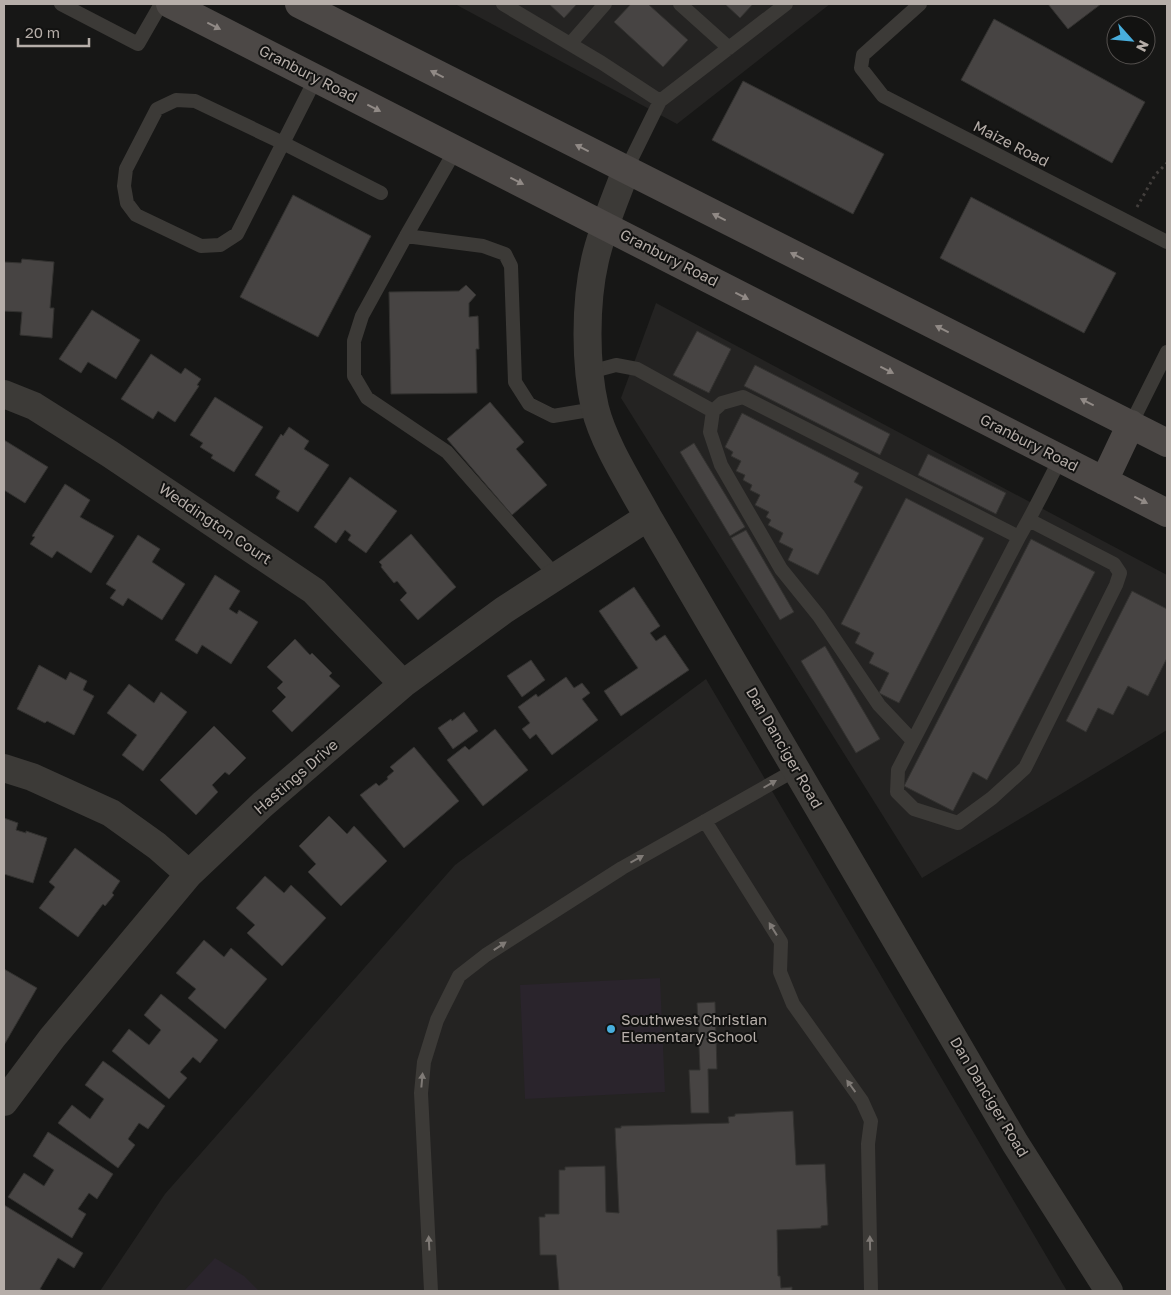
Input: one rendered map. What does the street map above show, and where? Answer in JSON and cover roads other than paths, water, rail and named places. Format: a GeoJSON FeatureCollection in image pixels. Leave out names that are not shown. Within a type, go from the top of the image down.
{"type":"FeatureCollection","features":[{"type":"Feature","properties":{"kind":"main road","name":"Granbury Road"},"geometry":{"type":"LineString","coordinates":[[170,4],[1167,513]]}},
{"type":"Feature","properties":{"kind":"main road"},"geometry":{"type":"LineString","coordinates":[[299,4],[1167,443]]}},
{"type":"Feature","properties":{"kind":"main road"},"geometry":{"type":"LineString","coordinates":[[1104,481],[1131,424]]}},
{"type":"Feature","properties":{"kind":"street","name":"Dan Danciger Road"},"geometry":{"type":"LineString","coordinates":[[626,170],[605,226],[595,260],[588,295],[590,372],[596,409],[610,447],[648,517],[1015,1143],[1109,1291]]}},
{"type":"Feature","properties":{"kind":"street","name":"Weddington Court"},"geometry":{"type":"LineString","coordinates":[[4,394],[34,406],[110,454],[314,592],[403,684]]}},
{"type":"Feature","properties":{"kind":"street","name":"Hastings Drive"},"geometry":{"type":"LineString","coordinates":[[4,1102],[52,1038],[189,874],[263,804],[403,684],[504,610],[648,517]]}},
{"type":"Feature","properties":{"kind":"street"},"geometry":{"type":"LineString","coordinates":[[4,768],[32,777],[111,813],[157,846],[189,874]]}},
{"type":"Feature","properties":{"kind":"lane"},"geometry":{"type":"LineString","coordinates":[[61,4],[138,44],[161,4]]}},
{"type":"Feature","properties":{"kind":"lane"},"geometry":{"type":"LineString","coordinates":[[504,4],[660,101]]}},
{"type":"Feature","properties":{"kind":"lane"},"geometry":{"type":"LineString","coordinates":[[570,44],[605,4]]}},
{"type":"Feature","properties":{"kind":"lane"},"geometry":{"type":"LineString","coordinates":[[680,4],[729,48]]}},
{"type":"Feature","properties":{"kind":"lane"},"geometry":{"type":"LineString","coordinates":[[626,170],[660,101],[786,4]]}},
{"type":"Feature","properties":{"kind":"lane","name":"Maize Road"},"geometry":{"type":"LineString","coordinates":[[920,4],[862,55],[861,68],[883,96],[1167,242]]}},
{"type":"Feature","properties":{"kind":"lane"},"geometry":{"type":"LineString","coordinates":[[316,78],[283,143],[236,234],[220,245],[201,246],[136,215],[126,203],[124,186],[126,169],[157,109],[176,100],[195,101],[283,143],[381,193]]}},
{"type":"Feature","properties":{"kind":"lane"},"geometry":{"type":"LineString","coordinates":[[456,150],[362,316],[354,341],[354,376],[367,398],[447,452],[556,576]]}},
{"type":"Feature","properties":{"kind":"lane"},"geometry":{"type":"LineString","coordinates":[[406,236],[482,246],[504,254],[511,266],[515,382],[529,404],[553,416],[596,409]]}},
{"type":"Feature","properties":{"kind":"lane"},"geometry":{"type":"LineString","coordinates":[[1131,424],[1167,352]]}},
{"type":"Feature","properties":{"kind":"lane"},"geometry":{"type":"LineString","coordinates":[[590,372],[616,365],[638,369],[713,411]]}},
{"type":"Feature","properties":{"kind":"lane"},"geometry":{"type":"LineString","coordinates":[[912,741],[879,705],[819,616],[781,569],[721,466],[710,432],[713,411],[722,403],[743,397],[1019,537]]}},
{"type":"Feature","properties":{"kind":"lane"},"geometry":{"type":"LineString","coordinates":[[1029,520],[1114,564],[1120,572],[1112,593],[1026,768],[992,798],[958,823],[914,809],[897,792],[898,770],[1060,459]]}},
{"type":"Feature","properties":{"kind":"lane"},"geometry":{"type":"LineString","coordinates":[[431,1291],[421,1093],[422,1078],[424,1062],[437,1020],[459,976],[486,955],[622,868],[797,769]]}},
{"type":"Feature","properties":{"kind":"lane"},"geometry":{"type":"LineString","coordinates":[[705,821],[781,942],[780,972],[793,1004],[862,1100],[871,1121],[868,1144],[871,1291]]}},
{"type":"Feature","properties":{"kind":"place","name":"Southwest Christian Elementary School"},"geometry":{"type":"Point","coordinates":[611,1029]}}]}
